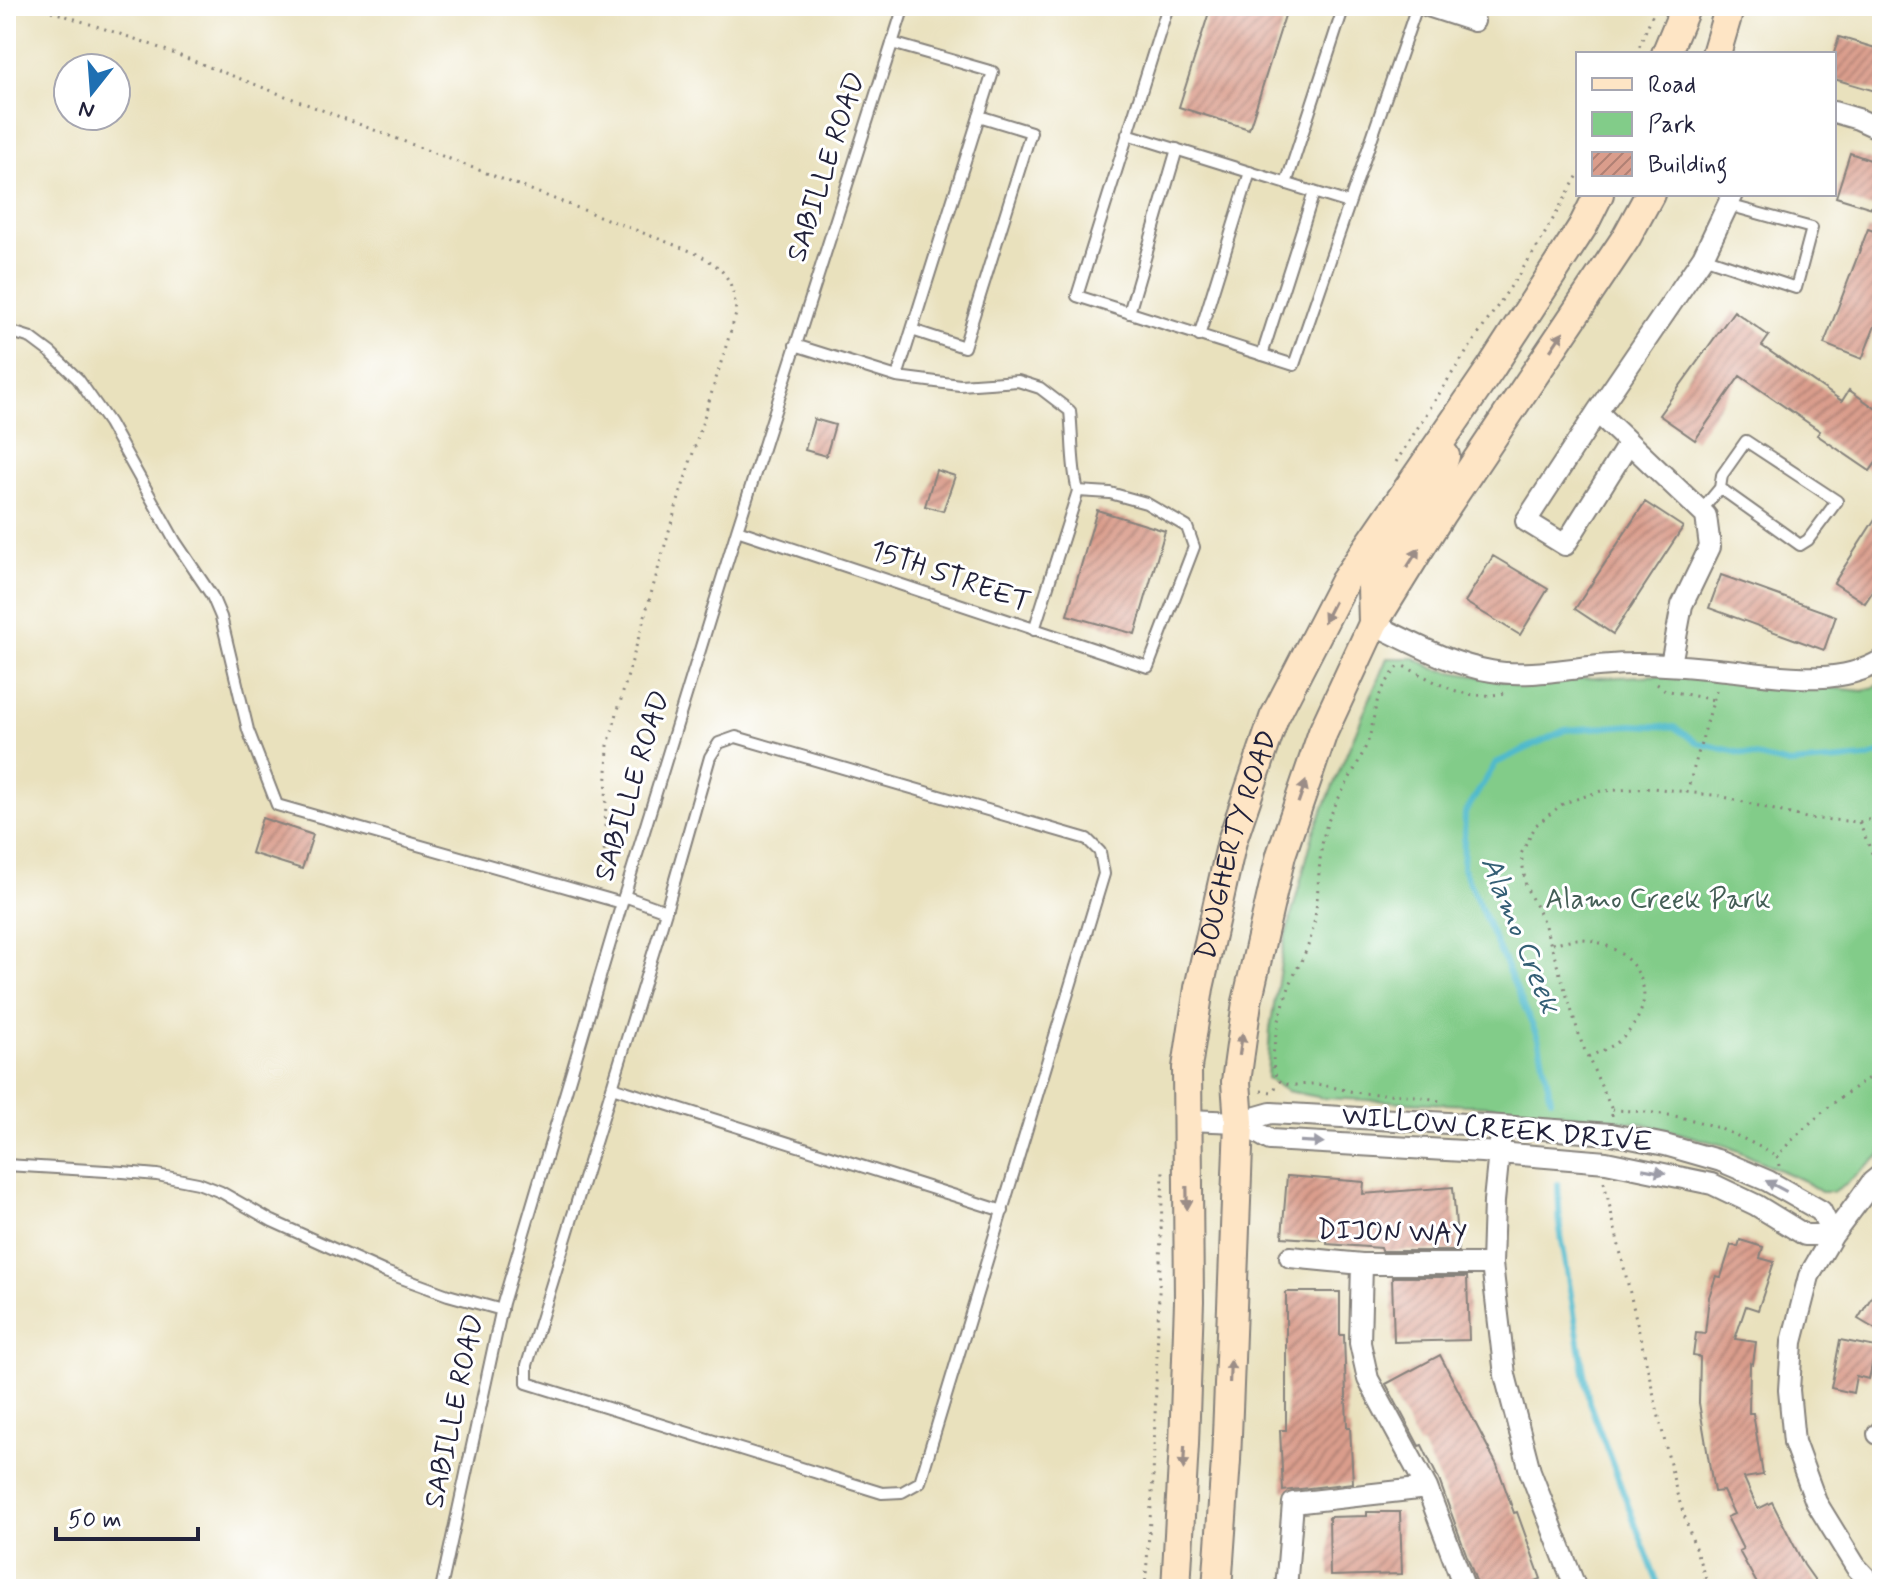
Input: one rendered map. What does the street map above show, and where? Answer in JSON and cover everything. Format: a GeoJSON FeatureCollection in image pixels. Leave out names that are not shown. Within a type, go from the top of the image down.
{"type":"FeatureCollection","features":[{"type":"Feature","properties":{"kind":"main road"},"geometry":{"type":"LineString","coordinates":[[1667,52],[1686,6]]}},
{"type":"Feature","properties":{"kind":"main road"},"geometry":{"type":"LineString","coordinates":[[1717,52],[1730,6]]}},
{"type":"Feature","properties":{"kind":"main road","name":"DOUGHERTY ROAD"},"geometry":{"type":"LineString","coordinates":[[1176,1589],[1189,1301],[1187,1068],[1199,988],[1232,841],[1274,718],[1344,582],[1491,368],[1583,226],[1598,196]]}},
{"type":"Feature","properties":{"kind":"main road","name":"DOUGHERTY ROAD"},"geometry":{"type":"LineString","coordinates":[[1217,1589],[1226,1460],[1239,1122],[1236,1082],[1247,1002],[1281,855],[1323,732],[1373,624],[1441,514],[1626,238],[1649,196]]}},
{"type":"Feature","properties":{"kind":"main road"},"geometry":{"type":"LineString","coordinates":[[1373,624],[1372,587],[1440,472],[1454,420]]}},
{"type":"Feature","properties":{"kind":"street"},"geometry":{"type":"LineString","coordinates":[[1428,6],[1474,21]]}},
{"type":"Feature","properties":{"kind":"street"},"geometry":{"type":"LineString","coordinates":[[1836,113],[1882,130]]}},
{"type":"Feature","properties":{"kind":"street"},"geometry":{"type":"LineString","coordinates":[[1629,443],[1565,545],[1526,521],[1703,257],[1731,200]]}},
{"type":"Feature","properties":{"kind":"street"},"geometry":{"type":"LineString","coordinates":[[1597,412],[1706,516],[1710,547],[1682,605],[1664,671]]}},
{"type":"Feature","properties":{"kind":"street"},"geometry":{"type":"LineString","coordinates":[[1373,624],[1442,657],[1491,671],[1527,674],[1628,664],[1664,671],[1722,670],[1796,677],[1840,675],[1882,660]]}},
{"type":"Feature","properties":{"kind":"street","name":"WILLOW CREEK DRIVE"},"geometry":{"type":"LineString","coordinates":[[1187,1120],[1239,1122],[1271,1113],[1611,1134],[1721,1161],[1768,1181],[1821,1211],[1833,1235],[1805,1235],[1756,1205],[1712,1184],[1656,1171],[1606,1162],[1499,1153],[1270,1140],[1239,1122]]}},
{"type":"Feature","properties":{"kind":"street"},"geometry":{"type":"LineString","coordinates":[[1501,1126],[1492,1264],[1505,1375],[1530,1471],[1570,1587]]}},
{"type":"Feature","properties":{"kind":"street"},"geometry":{"type":"LineString","coordinates":[[1877,1589],[1856,1567],[1816,1502],[1794,1442],[1789,1390],[1792,1342],[1809,1276],[1833,1235],[1872,1182],[1882,1174]]}},
{"type":"Feature","properties":{"kind":"street","name":"DIJON WAY"},"geometry":{"type":"LineString","coordinates":[[1290,1257],[1362,1264],[1492,1264]]}},
{"type":"Feature","properties":{"kind":"street"},"geometry":{"type":"LineString","coordinates":[[1362,1264],[1360,1343],[1368,1379],[1427,1488],[1465,1589]]}},
{"type":"Feature","properties":{"kind":"street"},"geometry":{"type":"LineString","coordinates":[[1286,1589],[1293,1503],[1427,1488]]}},
{"type":"Feature","properties":{"kind":"lane","name":"SABILLE ROAD"},"geometry":{"type":"LineString","coordinates":[[441,1589],[502,1310],[623,900],[737,530],[904,6]]}},
{"type":"Feature","properties":{"kind":"lane"},"geometry":{"type":"LineString","coordinates":[[1168,6],[1077,296],[1294,365],[1417,6]]}},
{"type":"Feature","properties":{"kind":"lane"},"geometry":{"type":"LineString","coordinates":[[1286,184],[1344,6]]}},
{"type":"Feature","properties":{"kind":"lane"},"geometry":{"type":"LineString","coordinates":[[892,43],[993,72],[897,377]]}},
{"type":"Feature","properties":{"kind":"lane"},"geometry":{"type":"LineString","coordinates":[[912,330],[964,347],[1031,132],[979,116]]}},
{"type":"Feature","properties":{"kind":"lane"},"geometry":{"type":"LineString","coordinates":[[1127,134],[1349,203]]}},
{"type":"Feature","properties":{"kind":"lane"},"geometry":{"type":"LineString","coordinates":[[1129,313],[1177,149]]}},
{"type":"Feature","properties":{"kind":"lane"},"geometry":{"type":"LineString","coordinates":[[1199,336],[1250,172]]}},
{"type":"Feature","properties":{"kind":"lane"},"geometry":{"type":"LineString","coordinates":[[1262,355],[1314,192]]}},
{"type":"Feature","properties":{"kind":"lane"},"geometry":{"type":"LineString","coordinates":[[1703,257],[1796,288],[1812,228],[1731,200]]}},
{"type":"Feature","properties":{"kind":"lane"},"geometry":{"type":"LineString","coordinates":[[6,330],[31,338],[78,379],[109,423],[175,541],[212,596],[221,617],[248,730],[277,805],[603,897],[666,911]]}},
{"type":"Feature","properties":{"kind":"lane"},"geometry":{"type":"LineString","coordinates":[[795,345],[897,377],[960,385],[1018,381],[1040,388],[1070,411],[1073,472],[1078,491],[1034,630]]}},
{"type":"Feature","properties":{"kind":"lane"},"geometry":{"type":"LineString","coordinates":[[1701,511],[1720,488],[1722,475],[1746,441],[1837,501],[1808,540],[1800,545],[1720,488]]}},
{"type":"Feature","properties":{"kind":"lane","name":"15TH STREET"},"geometry":{"type":"LineString","coordinates":[[737,530],[1148,667],[1194,547],[1187,527],[1146,503],[1110,493],[1078,491]]}},
{"type":"Feature","properties":{"kind":"lane"},"geometry":{"type":"LineString","coordinates":[[736,737],[1087,839],[1100,852],[1104,874],[920,1482],[902,1492],[882,1493],[527,1383],[527,1365],[612,1087],[710,757],[719,743],[736,737]]}},
{"type":"Feature","properties":{"kind":"lane"},"geometry":{"type":"LineString","coordinates":[[612,1087],[1003,1211]]}},
{"type":"Feature","properties":{"kind":"lane"},"geometry":{"type":"LineString","coordinates":[[6,1165],[157,1175],[198,1183],[221,1192],[272,1221],[385,1272],[439,1293],[502,1310]]}},
{"type":"Feature","properties":{"kind":"path"},"geometry":{"type":"LineString","coordinates":[[36,6],[144,42],[693,252],[712,262],[728,279],[735,297],[736,314],[671,524],[608,745],[603,897]]}},
{"type":"Feature","properties":{"kind":"path"},"geometry":{"type":"LineString","coordinates":[[1637,52],[1656,6]]}},
{"type":"Feature","properties":{"kind":"path"},"geometry":{"type":"LineString","coordinates":[[1399,655],[1400,667]]}},
{"type":"Feature","properties":{"kind":"path"},"geometry":{"type":"LineString","coordinates":[[1443,1103],[1408,1095],[1357,1093],[1314,1084],[1284,1084],[1275,1075],[1274,1046],[1291,981],[1306,951],[1314,924],[1326,829],[1335,803],[1367,745],[1378,697],[1397,668],[1403,666],[1444,688],[1468,695],[1503,693]]}},
{"type":"Feature","properties":{"kind":"path"},"geometry":{"type":"LineString","coordinates":[[1687,792],[1722,670]]}},
{"type":"Feature","properties":{"kind":"path"},"geometry":{"type":"LineString","coordinates":[[1664,671],[1657,684],[1665,690],[1714,700]]}},
{"type":"Feature","properties":{"kind":"path"},"geometry":{"type":"LineString","coordinates":[[1777,1156],[1732,1132],[1709,1124],[1658,1113],[1612,1110],[1587,1057],[1544,923],[1526,887],[1521,854],[1536,825],[1564,803],[1601,791],[1653,788],[1720,796],[1806,818],[1859,822],[1882,817]]}},
{"type":"Feature","properties":{"kind":"path"},"geometry":{"type":"LineString","coordinates":[[1859,822],[1882,877]]}},
{"type":"Feature","properties":{"kind":"path"},"geometry":{"type":"LineString","coordinates":[[1551,944],[1570,939],[1602,943],[1631,962],[1645,988],[1645,1002],[1633,1026],[1617,1043],[1587,1057]]}},
{"type":"Feature","properties":{"kind":"path"},"geometry":{"type":"LineString","coordinates":[[1777,1156],[1832,1105],[1882,1070]]}},
{"type":"Feature","properties":{"kind":"path"},"geometry":{"type":"LineString","coordinates":[[1273,1092],[1279,1081]]}},
{"type":"Feature","properties":{"kind":"path"},"geometry":{"type":"LineString","coordinates":[[1777,1156],[1779,1167]]}},
{"type":"Feature","properties":{"kind":"path"},"geometry":{"type":"LineString","coordinates":[[1145,1589],[1153,1479],[1163,1159]]}},
{"type":"Feature","properties":{"kind":"path"},"geometry":{"type":"LineString","coordinates":[[1603,1178],[1677,1494],[1709,1589]]}},
{"type":"Feature","properties":{"kind":"green space","name":"Alamo Creek Park"},"geometry":{"type":"Polygon","coordinates":[[[1387,658],[1415,658],[1435,669],[1517,683],[1665,675],[1863,691],[1882,684],[1882,1154],[1833,1192],[1821,1192],[1804,1181],[1727,1146],[1645,1124],[1509,1107],[1323,1098],[1287,1091],[1267,1078],[1270,1029],[1285,939],[1314,831],[1387,658]]]}},
{"type":"Feature","properties":{"kind":"building"},"geometry":{"type":"Polygon","coordinates":[[[1211,6],[1288,6],[1249,129],[1179,107],[1211,6]]]}},
{"type":"Feature","properties":{"kind":"building"},"geometry":{"type":"Polygon","coordinates":[[[1839,37],[1882,50],[1882,93],[1836,80],[1834,52],[1839,37]]]}},
{"type":"Feature","properties":{"kind":"building"},"geometry":{"type":"Polygon","coordinates":[[[1850,153],[1882,164],[1882,177],[1872,208],[1836,197],[1850,153]]]}},
{"type":"Feature","properties":{"kind":"building"},"geometry":{"type":"Polygon","coordinates":[[[1868,229],[1882,234],[1882,308],[1862,359],[1824,344],[1868,229]]]}},
{"type":"Feature","properties":{"kind":"building"},"geometry":{"type":"Polygon","coordinates":[[[1734,311],[1769,336],[1762,346],[1842,401],[1849,390],[1882,413],[1882,454],[1870,471],[1817,435],[1820,431],[1740,376],[1695,440],[1659,415],[1734,311]]]}},
{"type":"Feature","properties":{"kind":"building"},"geometry":{"type":"Polygon","coordinates":[[[814,419],[835,425],[826,456],[805,450],[814,419]]]}},
{"type":"Feature","properties":{"kind":"building"},"geometry":{"type":"Polygon","coordinates":[[[936,470],[955,476],[943,511],[925,506],[936,470]]]}},
{"type":"Feature","properties":{"kind":"building"},"geometry":{"type":"Polygon","coordinates":[[[1645,502],[1683,527],[1613,634],[1575,609],[1645,502]]]}},
{"type":"Feature","properties":{"kind":"building"},"geometry":{"type":"Polygon","coordinates":[[[1882,508],[1882,577],[1865,603],[1834,583],[1882,508]]]}},
{"type":"Feature","properties":{"kind":"building"},"geometry":{"type":"Polygon","coordinates":[[[1097,510],[1165,531],[1135,634],[1067,615],[1097,510]]]}},
{"type":"Feature","properties":{"kind":"building"},"geometry":{"type":"Polygon","coordinates":[[[1493,556],[1548,589],[1520,635],[1465,602],[1493,556]]]}},
{"type":"Feature","properties":{"kind":"building"},"geometry":{"type":"Polygon","coordinates":[[[1721,575],[1836,616],[1824,650],[1709,608],[1721,575]]]}},
{"type":"Feature","properties":{"kind":"building"},"geometry":{"type":"Polygon","coordinates":[[[262,818],[313,835],[302,869],[251,853],[262,818]]]}},
{"type":"Feature","properties":{"kind":"building"},"geometry":{"type":"Polygon","coordinates":[[[1287,1176],[1364,1182],[1363,1194],[1453,1187],[1458,1251],[1382,1251],[1381,1248],[1327,1244],[1327,1240],[1282,1237],[1287,1176]]]}},
{"type":"Feature","properties":{"kind":"building"},"geometry":{"type":"Polygon","coordinates":[[[1740,1240],[1763,1247],[1760,1258],[1774,1262],[1758,1310],[1746,1306],[1735,1339],[1756,1342],[1753,1364],[1750,1363],[1749,1413],[1753,1413],[1763,1475],[1744,1478],[1758,1509],[1772,1502],[1804,1565],[1821,1589],[1760,1589],[1739,1551],[1743,1549],[1727,1517],[1734,1514],[1723,1491],[1714,1492],[1699,1403],[1700,1357],[1693,1356],[1696,1333],[1705,1334],[1709,1297],[1716,1276],[1721,1277],[1731,1245],[1738,1247],[1740,1240]]]}},
{"type":"Feature","properties":{"kind":"building"},"geometry":{"type":"Polygon","coordinates":[[[1392,1277],[1467,1277],[1469,1340],[1394,1342],[1392,1277]]]}},
{"type":"Feature","properties":{"kind":"building"},"geometry":{"type":"Polygon","coordinates":[[[1882,1280],[1882,1333],[1858,1319],[1882,1280]]]}},
{"type":"Feature","properties":{"kind":"building"},"geometry":{"type":"Polygon","coordinates":[[[1286,1292],[1340,1292],[1340,1335],[1344,1335],[1347,1427],[1350,1427],[1353,1483],[1283,1491],[1280,1430],[1286,1430],[1286,1292]]]}},
{"type":"Feature","properties":{"kind":"building"},"geometry":{"type":"Polygon","coordinates":[[[1840,1340],[1876,1347],[1869,1379],[1856,1376],[1853,1393],[1831,1388],[1840,1340]]]}},
{"type":"Feature","properties":{"kind":"building"},"geometry":{"type":"Polygon","coordinates":[[[1440,1355],[1497,1465],[1541,1579],[1515,1589],[1479,1589],[1439,1480],[1386,1384],[1440,1355]]]}},
{"type":"Feature","properties":{"kind":"building"},"geometry":{"type":"Polygon","coordinates":[[[1367,1512],[1400,1512],[1402,1574],[1330,1576],[1329,1517],[1367,1516],[1367,1512]]]}},
{"type":"Feature","properties":{"kind":"waterway","name":"Alamo Creek"},"geometry":{"type":"LineString","coordinates":[[1551,1099],[1538,1038],[1463,868],[1465,813],[1496,763],[1565,730],[1632,725],[1674,727],[1698,743],[1789,764],[1866,758],[1882,753]]}},
{"type":"Feature","properties":{"kind":"waterway","name":"Alamo Creek"},"geometry":{"type":"LineString","coordinates":[[1558,1184],[1560,1229],[1589,1402],[1660,1589]]}}]}
